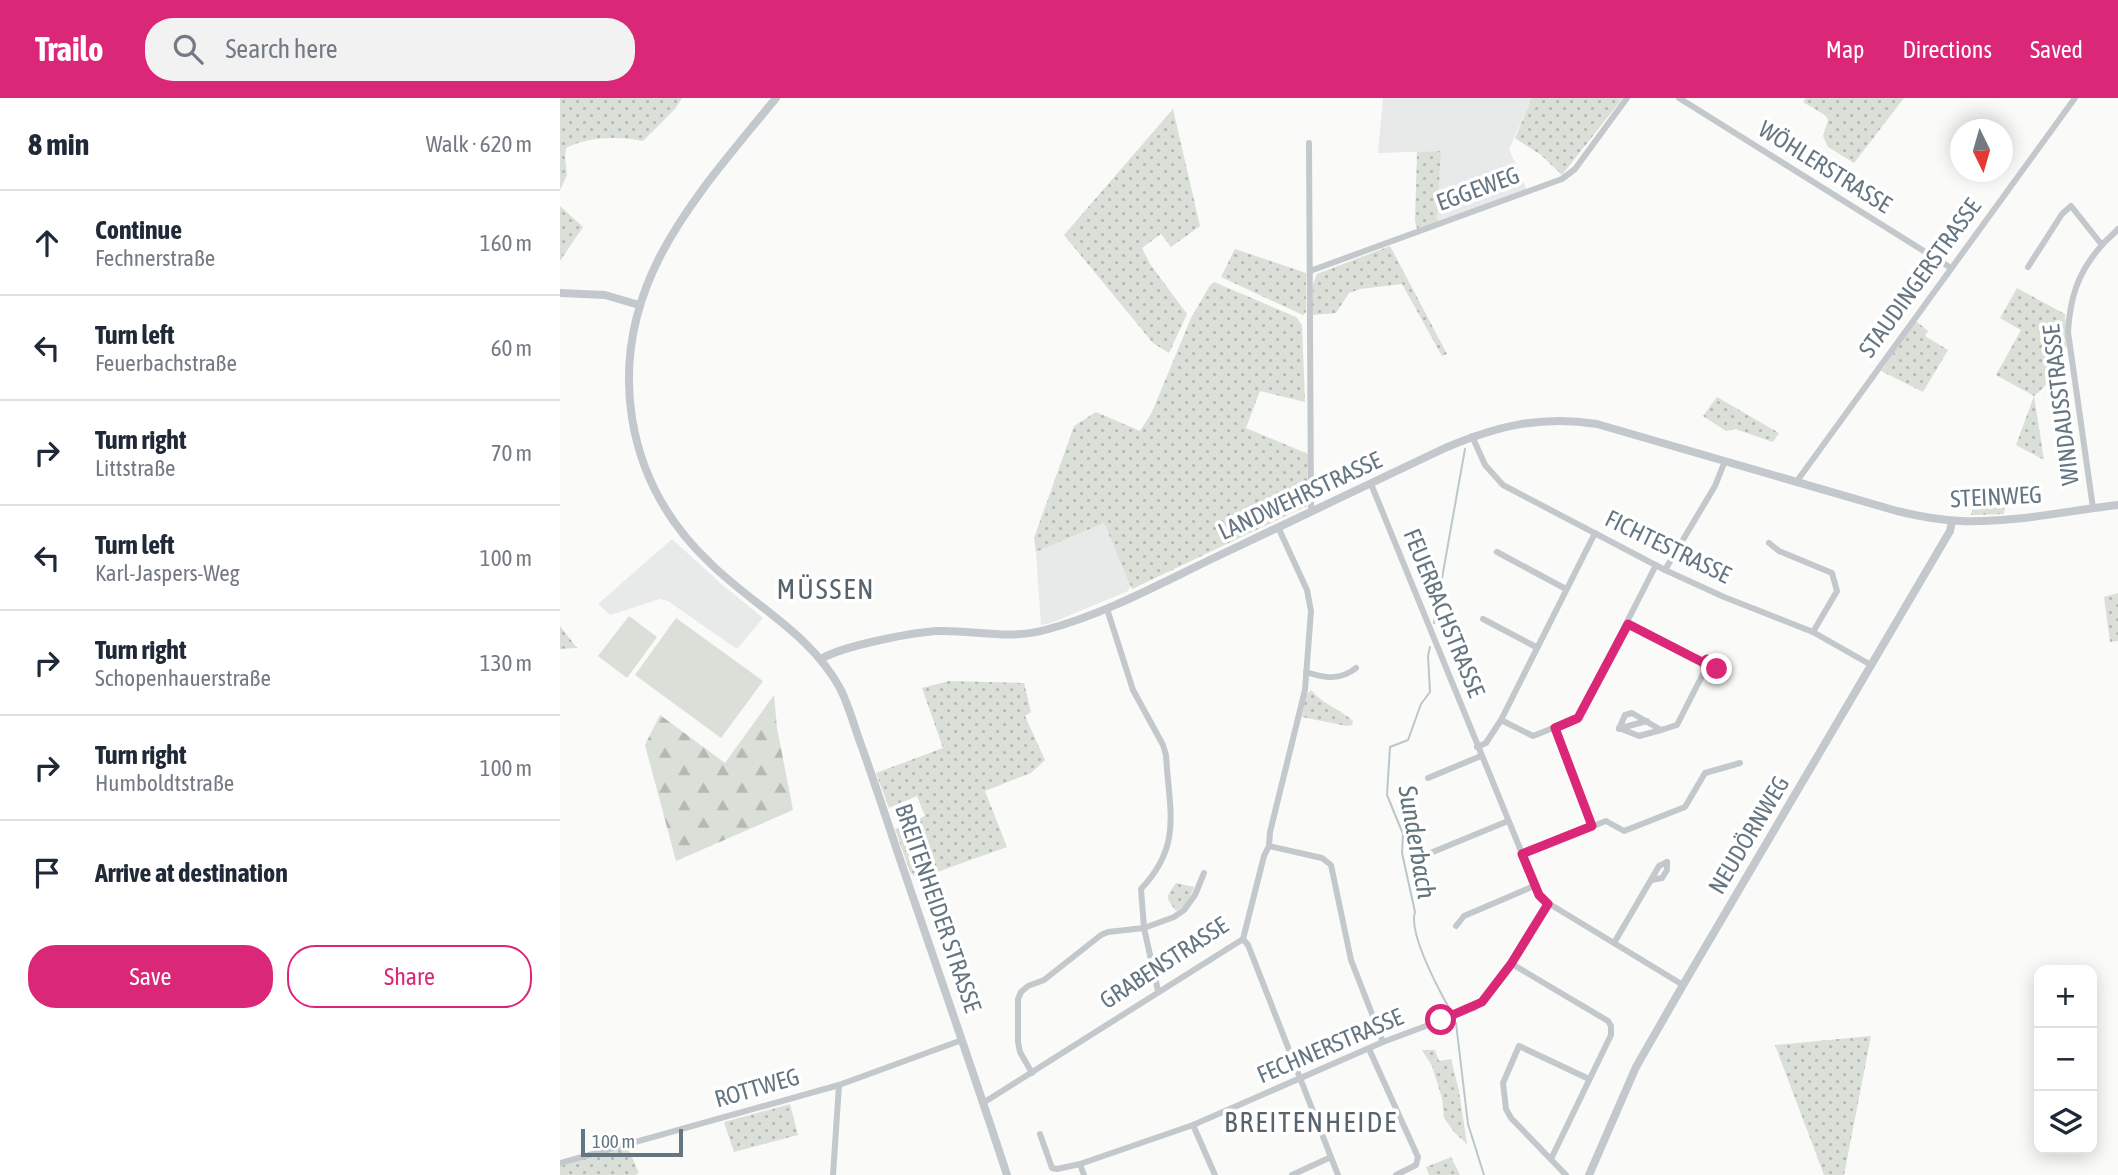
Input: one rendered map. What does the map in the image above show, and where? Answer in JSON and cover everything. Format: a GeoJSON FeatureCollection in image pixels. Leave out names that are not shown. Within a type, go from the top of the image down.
{"type":"FeatureCollection","features":[{"type":"Feature","properties":{"kind":"street","name":"BREITENHEIDER STRASSE"},"geometry":{"type":"LineString","coordinates":[[776,98],[691,205],[664,248],[646,286],[630,345],[628,389],[638,448],[653,489],[676,527],[708,562],[788,627],[821,659],[834,677],[850,712],[1007,1175]]}},
{"type":"Feature","properties":{"kind":"street","name":"EGGEWEG"},"geometry":{"type":"LineString","coordinates":[[1310,271],[1562,179],[1575,169],[1627,98]]}},
{"type":"Feature","properties":{"kind":"street","name":"WÖHLERSTRASSE"},"geometry":{"type":"LineString","coordinates":[[1679,98],[1951,268]]}},
{"type":"Feature","properties":{"kind":"street","name":"STAUDINGERSTRASSE"},"geometry":{"type":"LineString","coordinates":[[1797,481],[2075,98]]}},
{"type":"Feature","properties":{"kind":"street"},"geometry":{"type":"LineString","coordinates":[[1309,143],[1311,510]]}},
{"type":"Feature","properties":{"kind":"street"},"geometry":{"type":"LineString","coordinates":[[2028,267],[2062,214],[2071,206],[2102,245]]}},
{"type":"Feature","properties":{"kind":"street","name":"WINDAUSSTRASSE"},"geometry":{"type":"LineString","coordinates":[[2093,508],[2068,332],[2069,307],[2085,267],[2118,229]]}},
{"type":"Feature","properties":{"kind":"street"},"geometry":{"type":"LineString","coordinates":[[560,293],[605,295],[639,305]]}},
{"type":"Feature","properties":{"kind":"street","name":"LANDWEHRSTRASSE"},"geometry":{"type":"LineString","coordinates":[[821,659],[860,646],[923,633],[940,631],[1007,634],[1041,631],[1107,609],[1472,436],[1520,422],[1575,420],[1612,427],[1797,481]]}},
{"type":"Feature","properties":{"kind":"street","name":"FICHTESTRASSE"},"geometry":{"type":"LineString","coordinates":[[1472,436],[1485,465],[1503,485],[1665,570],[1724,597],[1813,632],[1871,665]]}},
{"type":"Feature","properties":{"kind":"street"},"geometry":{"type":"LineString","coordinates":[[1665,570],[1714,486],[1725,461]]}},
{"type":"Feature","properties":{"kind":"street","name":"STEINWEG"},"geometry":{"type":"LineString","coordinates":[[1797,481],[1897,511],[1952,521],[2015,519],[2118,505]]}},
{"type":"Feature","properties":{"kind":"street","name":"FEUERBACHSTRASSE"},"geometry":{"type":"LineString","coordinates":[[1371,484],[1539,895],[1548,904],[1683,985]]}},
{"type":"Feature","properties":{"kind":"street","name":"NEUDÖRNWEG"},"geometry":{"type":"LineString","coordinates":[[1590,1175],[1636,1067],[1950,531],[1952,521]]}},
{"type":"Feature","properties":{"kind":"street","name":"GRABENSTRASSE"},"geometry":{"type":"LineString","coordinates":[[983,1103],[1243,939],[1264,856],[1269,846],[1270,832],[1303,699],[1306,672],[1310,600],[1278,527]]}},
{"type":"Feature","properties":{"kind":"street"},"geometry":{"type":"LineString","coordinates":[[1477,747],[1486,743],[1501,720],[1595,533]]}},
{"type":"Feature","properties":{"kind":"street"},"geometry":{"type":"LineString","coordinates":[[1769,543],[1779,551],[1832,573],[1837,591],[1813,632]]}},
{"type":"Feature","properties":{"kind":"street"},"geometry":{"type":"LineString","coordinates":[[1497,552],[1566,589]]}},
{"type":"Feature","properties":{"kind":"street"},"geometry":{"type":"LineString","coordinates":[[1501,720],[1533,736],[1578,718],[1656,565]]}},
{"type":"Feature","properties":{"kind":"street"},"geometry":{"type":"LineString","coordinates":[[1107,609],[1133,690],[1166,755],[1170,838],[1161,864],[1141,889],[1144,928],[1158,991]]}},
{"type":"Feature","properties":{"kind":"street"},"geometry":{"type":"LineString","coordinates":[[1483,619],[1536,647]]}},
{"type":"Feature","properties":{"kind":"street"},"geometry":{"type":"LineString","coordinates":[[1628,624],[1702,662]]}},
{"type":"Feature","properties":{"kind":"street"},"geometry":{"type":"LineString","coordinates":[[1702,662],[1707,659],[1715,663],[1717,669]]}},
{"type":"Feature","properties":{"kind":"street"},"geometry":{"type":"LineString","coordinates":[[1620,728],[1639,736],[1677,725],[1704,672],[1702,662]]}},
{"type":"Feature","properties":{"kind":"street"},"geometry":{"type":"LineString","coordinates":[[1306,672],[1325,678],[1348,675],[1356,668]]}},
{"type":"Feature","properties":{"kind":"street"},"geometry":{"type":"LineString","coordinates":[[1704,672],[1717,669],[1727,673]]}},
{"type":"Feature","properties":{"kind":"street"},"geometry":{"type":"LineString","coordinates":[[1620,728],[1625,715],[1632,713],[1643,722],[1661,730]]}},
{"type":"Feature","properties":{"kind":"street"},"geometry":{"type":"LineString","coordinates":[[1620,728],[1643,722]]}},
{"type":"Feature","properties":{"kind":"street"},"geometry":{"type":"LineString","coordinates":[[1643,722],[1644,735]]}},
{"type":"Feature","properties":{"kind":"street"},"geometry":{"type":"LineString","coordinates":[[1555,728],[1592,826]]}},
{"type":"Feature","properties":{"kind":"street"},"geometry":{"type":"LineString","coordinates":[[1429,779],[1481,756]]}},
{"type":"Feature","properties":{"kind":"street"},"geometry":{"type":"LineString","coordinates":[[1522,854],[1606,821],[1624,831],[1685,807],[1705,774],[1741,763]]}},
{"type":"Feature","properties":{"kind":"street"},"geometry":{"type":"LineString","coordinates":[[1428,854],[1508,821]]}},
{"type":"Feature","properties":{"kind":"street"},"geometry":{"type":"LineString","coordinates":[[1269,846],[1322,858],[1331,865],[1351,960],[1383,1042]]}},
{"type":"Feature","properties":{"kind":"street"},"geometry":{"type":"LineString","coordinates":[[1031,1073],[1018,1042],[1018,999],[1021,992],[1044,980],[1101,935],[1144,928],[1174,917],[1184,910],[1195,895],[1204,873]]}},
{"type":"Feature","properties":{"kind":"street"},"geometry":{"type":"LineString","coordinates":[[1614,943],[1651,880]]}},
{"type":"Feature","properties":{"kind":"street"},"geometry":{"type":"LineString","coordinates":[[1456,926],[1464,916],[1534,886]]}},
{"type":"Feature","properties":{"kind":"street","name":"FECHNERSTRASSE"},"geometry":{"type":"LineString","coordinates":[[1040,1134],[1052,1168],[1080,1164],[1193,1125],[1383,1042],[1474,1007],[1482,1002],[1511,964],[1548,904]]}},
{"type":"Feature","properties":{"kind":"street"},"geometry":{"type":"LineString","coordinates":[[1243,939],[1248,945],[1338,1175]]}},
{"type":"Feature","properties":{"kind":"street"},"geometry":{"type":"LineString","coordinates":[[1511,964],[1611,1024],[1611,1035],[1551,1159]]}},
{"type":"Feature","properties":{"kind":"street","name":"ROTTWEG"},"geometry":{"type":"LineString","coordinates":[[560,1163],[839,1085],[962,1040]]}},
{"type":"Feature","properties":{"kind":"street"},"geometry":{"type":"LineString","coordinates":[[1566,1175],[1511,1118],[1505,1105],[1503,1083],[1516,1048],[1522,1046],[1588,1079]]}},
{"type":"Feature","properties":{"kind":"street"},"geometry":{"type":"LineString","coordinates":[[1369,1049],[1418,1157],[1416,1165],[1396,1175]]}},
{"type":"Feature","properties":{"kind":"street"},"geometry":{"type":"LineString","coordinates":[[834,1175],[839,1085]]}},
{"type":"Feature","properties":{"kind":"street"},"geometry":{"type":"LineString","coordinates":[[1193,1125],[1215,1175]]}},
{"type":"Feature","properties":{"kind":"street"},"geometry":{"type":"LineString","coordinates":[[1292,1175],[1331,1157]]}},
{"type":"Feature","properties":{"kind":"street"},"geometry":{"type":"LineString","coordinates":[[1080,1164],[1084,1175]]}},
{"type":"Feature","properties":{"kind":"shaded area"},"geometry":{"type":"Polygon","coordinates":[[[1383,98],[1532,98],[1509,149],[1527,190],[1437,222],[1441,151],[1378,153],[1383,98]]]}},
{"type":"Feature","properties":{"kind":"shaded area"},"geometry":{"type":"Polygon","coordinates":[[[1104,523],[1131,585],[1128,591],[1041,625],[1036,552],[1104,523]]]}},
{"type":"Feature","properties":{"kind":"shaded area"},"geometry":{"type":"Polygon","coordinates":[[[672,539],[763,618],[737,649],[668,601],[660,599],[610,615],[598,604],[672,539]]]}},
{"type":"Feature","properties":{"kind":"green space"},"geometry":{"type":"Polygon","coordinates":[[[560,98],[682,98],[675,109],[643,141],[603,138],[566,148],[567,175],[560,190],[560,98]]]}},
{"type":"Feature","properties":{"kind":"green space"},"geometry":{"type":"Polygon","coordinates":[[[1532,98],[1622,99],[1562,175],[1541,155],[1515,138],[1532,98]]]}},
{"type":"Feature","properties":{"kind":"green space"},"geometry":{"type":"Polygon","coordinates":[[[1806,98],[1904,98],[1854,163],[1828,147],[1823,136],[1828,120],[1825,115],[1803,102],[1806,98]]]}},
{"type":"Feature","properties":{"kind":"green space"},"geometry":{"type":"Polygon","coordinates":[[[1173,109],[1200,226],[1171,247],[1161,234],[1142,248],[1150,264],[1187,314],[1169,353],[1153,343],[1064,235],[1173,109]]]}},
{"type":"Feature","properties":{"kind":"green space"},"geometry":{"type":"Polygon","coordinates":[[[1441,151],[1437,222],[1417,229],[1417,152],[1441,151]]]}},
{"type":"Feature","properties":{"kind":"green space"},"geometry":{"type":"Polygon","coordinates":[[[560,206],[583,227],[560,261],[560,206]]]}},
{"type":"Feature","properties":{"kind":"green space"},"geometry":{"type":"Polygon","coordinates":[[[1390,246],[1447,354],[1442,356],[1402,284],[1360,289],[1349,293],[1336,313],[1312,315],[1313,284],[1317,274],[1390,246]]]}},
{"type":"Feature","properties":{"kind":"green space"},"geometry":{"type":"Polygon","coordinates":[[[1235,249],[1306,273],[1306,312],[1303,315],[1221,277],[1235,249]]]}},
{"type":"Feature","properties":{"kind":"green space"},"geometry":{"type":"Polygon","coordinates":[[[1214,282],[1296,317],[1302,325],[1305,402],[1260,391],[1246,428],[1308,454],[1307,506],[1132,589],[1104,523],[1036,552],[1034,538],[1074,426],[1096,412],[1140,431],[1152,412],[1191,318],[1214,282]]]}},
{"type":"Feature","properties":{"kind":"green space"},"geometry":{"type":"Polygon","coordinates":[[[2017,288],[2065,314],[2067,345],[2064,355],[2049,381],[2034,396],[1996,375],[2021,330],[2000,318],[2017,288]]]}},
{"type":"Feature","properties":{"kind":"green space"},"geometry":{"type":"Polygon","coordinates":[[[1916,321],[1928,331],[1925,336],[1948,350],[1923,392],[1881,371],[1916,321]]]}},
{"type":"Feature","properties":{"kind":"green space"},"geometry":{"type":"Polygon","coordinates":[[[2034,396],[2044,460],[2016,445],[2034,396]]]}},
{"type":"Feature","properties":{"kind":"green space"},"geometry":{"type":"Polygon","coordinates":[[[1717,397],[1779,433],[1773,442],[1735,429],[1726,431],[1703,416],[1717,397]]]}},
{"type":"Feature","properties":{"kind":"green space"},"geometry":{"type":"Polygon","coordinates":[[[1978,487],[2006,500],[2004,514],[1971,515],[1978,487]]]}},
{"type":"Feature","properties":{"kind":"green space"},"geometry":{"type":"Polygon","coordinates":[[[2118,593],[2118,641],[2110,642],[2104,597],[2118,593]]]}},
{"type":"Feature","properties":{"kind":"green space"},"geometry":{"type":"Polygon","coordinates":[[[629,616],[657,637],[627,678],[598,656],[629,616]]]}},
{"type":"Feature","properties":{"kind":"green space"},"geometry":{"type":"Polygon","coordinates":[[[676,618],[763,681],[721,738],[635,675],[676,618]]]}},
{"type":"Feature","properties":{"kind":"green space"},"geometry":{"type":"Polygon","coordinates":[[[560,626],[577,648],[560,649],[560,626]]]}},
{"type":"Feature","properties":{"kind":"green space"},"geometry":{"type":"Polygon","coordinates":[[[949,681],[1024,683],[1031,712],[1025,716],[1045,760],[1031,773],[985,791],[1007,847],[923,877],[915,877],[910,872],[895,829],[925,816],[917,796],[889,808],[876,773],[943,748],[922,688],[949,681]]]}},
{"type":"Feature","properties":{"kind":"green space"},"geometry":{"type":"Polygon","coordinates":[[[1311,690],[1353,721],[1352,725],[1302,717],[1306,695],[1311,690]]]}},
{"type":"Feature","properties":{"kind":"green space"},"geometry":{"type":"Polygon","coordinates":[[[774,695],[777,728],[793,810],[676,861],[645,745],[660,715],[725,763],[774,695]]]}},
{"type":"Feature","properties":{"kind":"green space"},"geometry":{"type":"Polygon","coordinates":[[[1176,883],[1194,887],[1187,901],[1176,911],[1168,897],[1176,883]]]}},
{"type":"Feature","properties":{"kind":"green space"},"geometry":{"type":"Polygon","coordinates":[[[1871,1036],[1844,1175],[1824,1175],[1775,1045],[1871,1036]]]}},
{"type":"Feature","properties":{"kind":"green space"},"geometry":{"type":"Polygon","coordinates":[[[1422,1050],[1435,1050],[1439,1061],[1451,1059],[1467,1144],[1444,1118],[1442,1098],[1432,1066],[1422,1050]]]}},
{"type":"Feature","properties":{"kind":"green space"},"geometry":{"type":"Polygon","coordinates":[[[790,1104],[798,1135],[734,1152],[724,1122],[790,1104]]]}},
{"type":"Feature","properties":{"kind":"green space"},"geometry":{"type":"Polygon","coordinates":[[[627,1146],[639,1173],[635,1175],[560,1175],[560,1166],[627,1146]]]}},
{"type":"Feature","properties":{"kind":"green space"},"geometry":{"type":"Polygon","coordinates":[[[1451,1157],[1460,1175],[1429,1175],[1426,1167],[1451,1157]]]}},
{"type":"Feature","properties":{"kind":"waterway","name":"Sunderbach"},"geometry":{"type":"LineString","coordinates":[[1434,623],[1465,449]]}},
{"type":"Feature","properties":{"kind":"waterway","name":"Sunderbach"},"geometry":{"type":"LineString","coordinates":[[1430,647],[1430,692],[1421,704],[1408,740],[1390,747],[1387,795],[1403,834],[1402,853],[1420,947],[1450,1010]]}},
{"type":"Feature","properties":{"kind":"waterway","name":"Sunderbach"},"geometry":{"type":"LineString","coordinates":[[1456,1023],[1468,1124],[1484,1175]]}},
{"type":"Feature","properties":{"kind":"district","name":"MÜSSEN"},"geometry":{"type":"Point","coordinates":[826,589]}},
{"type":"Feature","properties":{"kind":"district","name":"BREITENHEIDE"},"geometry":{"type":"Point","coordinates":[1311,1122]}},
{"type":"Feature","properties":{"kind":"route"},"geometry":{"type":"LineString","coordinates":[[1441,1020],[1482,1002],[1511,964],[1548,904],[1534,886],[1522,854],[1592,826],[1555,728],[1578,718],[1628,624],[1702,662],[1707,659],[1715,663],[1717,669]]}}]}
